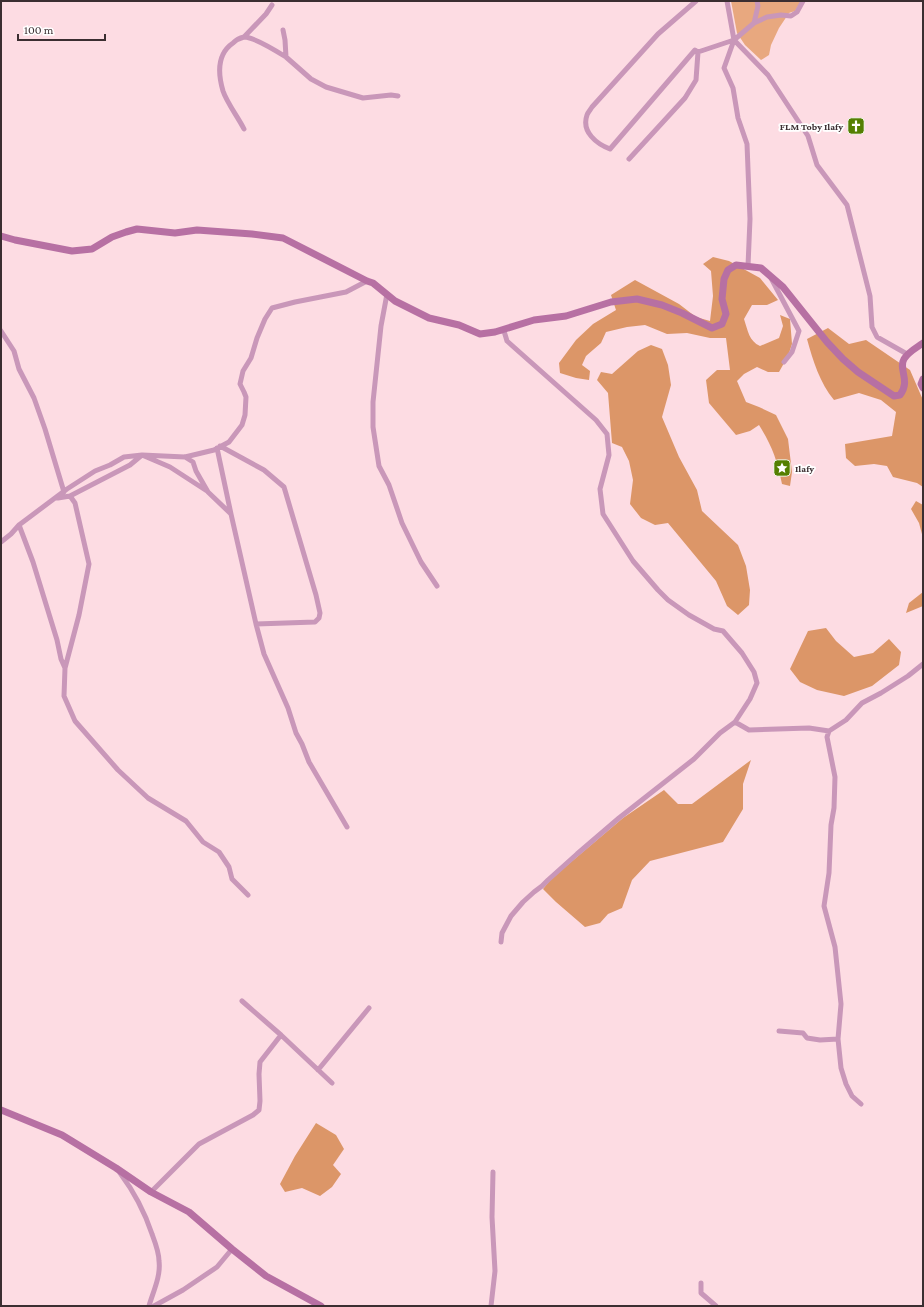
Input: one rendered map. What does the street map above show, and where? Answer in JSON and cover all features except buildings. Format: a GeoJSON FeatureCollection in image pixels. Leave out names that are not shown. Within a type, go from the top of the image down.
{"type":"FeatureCollection","features":[{"type":"Feature","properties":{"kind":"street"},"geometry":{"type":"LineString","coordinates":[[696,1],[658,34],[592,107],[587,115],[586,127],[592,138],[601,146],[610,149],[695,50],[698,52],[734,40],[754,23],[767,17],[781,15],[791,16],[797,12],[803,1]]}},
{"type":"Feature","properties":{"kind":"street"},"geometry":{"type":"LineString","coordinates":[[727,1],[734,40],[724,68],[733,88],[738,118],[747,144],[750,220],[748,266]]}},
{"type":"Feature","properties":{"kind":"street"},"geometry":{"type":"LineString","coordinates":[[754,23],[758,6],[757,1]]}},
{"type":"Feature","properties":{"kind":"street"},"geometry":{"type":"LineString","coordinates":[[244,129],[224,92],[219,73],[220,64],[227,47],[238,39],[244,37],[266,14],[272,5]]}},
{"type":"Feature","properties":{"kind":"street"},"geometry":{"type":"LineString","coordinates":[[283,30],[286,57]]}},
{"type":"Feature","properties":{"kind":"street"},"geometry":{"type":"LineString","coordinates":[[244,37],[260,43],[286,57],[312,79],[326,88],[363,98],[398,96]]}},
{"type":"Feature","properties":{"kind":"street"},"geometry":{"type":"LineString","coordinates":[[734,40],[768,75],[808,136],[818,165],[848,206],[870,296],[872,327],[877,337],[907,354]]}},
{"type":"Feature","properties":{"kind":"street"},"geometry":{"type":"LineString","coordinates":[[629,159],[685,98],[696,80],[698,52]]}},
{"type":"Feature","properties":{"kind":"street"},"geometry":{"type":"LineString","coordinates":[[1,236],[72,251],[92,249],[112,237],[137,229],[175,232],[197,230],[282,238],[367,281],[373,282],[395,300],[429,318],[458,325],[480,334],[504,331],[507,341],[596,420],[607,434],[609,455],[600,489],[603,514],[634,561],[668,600],[689,615],[714,629],[723,631],[742,653],[754,672],[757,683],[750,699],[735,722],[720,733],[694,759],[619,818],[534,892],[511,916],[502,933],[501,942]]}},
{"type":"Feature","properties":{"kind":"street"},"geometry":{"type":"LineString","coordinates":[[495,332],[534,320],[566,316],[611,302],[637,299],[662,305],[712,328],[722,324],[726,314],[722,299],[724,279],[728,270],[736,265],[761,268],[783,287],[827,342],[843,359],[858,372],[894,396],[900,395],[904,390],[905,380],[902,361],[907,354],[923,342]]}},
{"type":"Feature","properties":{"kind":"street"},"geometry":{"type":"LineString","coordinates":[[768,274],[799,331],[792,352],[784,362]]}},
{"type":"Feature","properties":{"kind":"street"},"geometry":{"type":"LineString","coordinates":[[1,542],[19,525],[64,492],[95,471],[124,457],[142,455],[185,457],[229,442],[242,425],[245,415],[246,397],[240,384],[243,371],[251,358],[257,338],[265,319],[272,308],[346,292],[367,281]]}},
{"type":"Feature","properties":{"kind":"street"},"geometry":{"type":"LineString","coordinates":[[387,294],[381,326],[373,402],[373,427],[379,466],[389,485],[402,523],[421,562],[437,586]]}},
{"type":"Feature","properties":{"kind":"street"},"geometry":{"type":"LineString","coordinates":[[1,331],[14,351],[19,369],[34,398],[64,492]]}},
{"type":"Feature","properties":{"kind":"street"},"geometry":{"type":"LineString","coordinates":[[923,379],[921,384],[923,388]]}},
{"type":"Feature","properties":{"kind":"street"},"geometry":{"type":"LineString","coordinates":[[218,447],[231,514],[264,654],[288,708],[296,733],[309,762],[347,827]]}},
{"type":"Feature","properties":{"kind":"street"},"geometry":{"type":"LineString","coordinates":[[218,447],[264,470],[284,487],[320,613],[320,618],[315,622],[256,624]]}},
{"type":"Feature","properties":{"kind":"street"},"geometry":{"type":"LineString","coordinates":[[142,455],[170,467],[208,492],[231,514]]}},
{"type":"Feature","properties":{"kind":"street"},"geometry":{"type":"LineString","coordinates":[[57,498],[70,496],[130,465],[142,455]]}},
{"type":"Feature","properties":{"kind":"street"},"geometry":{"type":"LineString","coordinates":[[185,457],[193,462],[196,471],[208,492]]}},
{"type":"Feature","properties":{"kind":"street"},"geometry":{"type":"LineString","coordinates":[[70,496],[75,503],[89,564],[79,615],[65,668],[64,696],[75,721],[92,742],[148,798],[186,821],[203,842],[219,852],[229,866],[232,879],[248,895]]}},
{"type":"Feature","properties":{"kind":"street"},"geometry":{"type":"LineString","coordinates":[[19,525],[33,562],[57,640],[61,659],[65,668]]}},
{"type":"Feature","properties":{"kind":"street"},"geometry":{"type":"LineString","coordinates":[[861,1104],[852,1096],[840,1068],[838,1039],[841,1004],[835,947],[824,906],[829,873],[835,777],[827,737],[829,731],[846,720],[862,703],[882,693],[923,664]]}},
{"type":"Feature","properties":{"kind":"street"},"geometry":{"type":"LineString","coordinates":[[735,722],[749,730],[809,728],[829,731]]}},
{"type":"Feature","properties":{"kind":"street"},"geometry":{"type":"LineString","coordinates":[[242,1001],[332,1083]]}},
{"type":"Feature","properties":{"kind":"street"},"geometry":{"type":"LineString","coordinates":[[318,1070],[368,1008]]}},
{"type":"Feature","properties":{"kind":"street"},"geometry":{"type":"LineString","coordinates":[[779,1031],[803,1033],[807,1038],[820,1040],[838,1039]]}},
{"type":"Feature","properties":{"kind":"street"},"geometry":{"type":"LineString","coordinates":[[151,1192],[199,1144],[253,1115],[259,1110],[260,1062],[281,1035]]}},
{"type":"Feature","properties":{"kind":"street"},"geometry":{"type":"LineString","coordinates":[[1,1110],[62,1135],[116,1168],[151,1192],[189,1212],[266,1276],[321,1306]]}},
{"type":"Feature","properties":{"kind":"street"},"geometry":{"type":"LineString","coordinates":[[116,1168],[132,1188],[145,1212],[156,1243],[160,1261],[158,1278],[148,1306]]}},
{"type":"Feature","properties":{"kind":"street"},"geometry":{"type":"LineString","coordinates":[[491,1306],[495,1270],[492,1217],[493,1172]]}},
{"type":"Feature","properties":{"kind":"street"},"geometry":{"type":"LineString","coordinates":[[154,1306],[183,1290],[217,1267],[232,1249]]}},
{"type":"Feature","properties":{"kind":"street"},"geometry":{"type":"LineString","coordinates":[[701,1283],[701,1292],[716,1306]]}},
{"type":"Feature","properties":{"kind":"shaded area"},"geometry":{"type":"Polygon","coordinates":[[[731,1],[801,1],[795,11],[789,13],[779,28],[771,45],[769,55],[761,60],[745,45],[737,33],[731,1]]]}},
{"type":"Feature","properties":{"kind":"shaded area"},"geometry":{"type":"Polygon","coordinates":[[[713,257],[729,261],[760,278],[778,300],[767,305],[752,305],[744,319],[749,335],[756,344],[760,346],[779,338],[783,326],[780,315],[790,319],[792,344],[788,356],[779,372],[768,372],[757,367],[744,374],[737,381],[746,402],[776,415],[788,439],[792,472],[790,486],[782,484],[774,453],[759,425],[750,431],[736,435],[709,403],[706,380],[717,370],[730,370],[726,338],[710,338],[687,333],[667,334],[645,325],[627,327],[606,332],[601,343],[586,356],[582,365],[590,371],[589,380],[560,373],[559,363],[576,340],[593,324],[616,310],[611,295],[635,280],[679,304],[696,317],[710,321],[713,296],[711,271],[703,264],[713,257]]]}},
{"type":"Feature","properties":{"kind":"shaded area"},"geometry":{"type":"Polygon","coordinates":[[[828,328],[849,344],[866,340],[910,370],[923,400],[923,487],[917,483],[893,477],[887,466],[874,464],[855,466],[846,458],[845,444],[892,436],[896,412],[881,400],[859,393],[834,400],[821,379],[814,363],[807,339],[828,328]]]}},
{"type":"Feature","properties":{"kind":"shaded area"},"geometry":{"type":"Polygon","coordinates":[[[651,345],[662,349],[668,365],[671,385],[662,417],[679,457],[697,490],[702,511],[738,545],[746,566],[750,590],[749,605],[738,615],[727,606],[716,581],[668,523],[655,525],[641,518],[630,504],[633,480],[629,461],[622,447],[612,443],[608,393],[597,380],[601,372],[612,374],[638,351],[651,345]]]}},
{"type":"Feature","properties":{"kind":"shaded area"},"geometry":{"type":"Polygon","coordinates":[[[916,501],[923,505],[923,538],[919,523],[911,509],[916,501]]]}},
{"type":"Feature","properties":{"kind":"shaded area"},"geometry":{"type":"Polygon","coordinates":[[[923,592],[923,606],[906,613],[909,603],[923,592]]]}},
{"type":"Feature","properties":{"kind":"shaded area"},"geometry":{"type":"Polygon","coordinates":[[[826,628],[836,641],[854,657],[873,653],[889,639],[901,652],[899,665],[872,686],[844,696],[817,690],[800,682],[790,669],[808,631],[826,628]]]}},
{"type":"Feature","properties":{"kind":"shaded area"},"geometry":{"type":"Polygon","coordinates":[[[751,760],[743,784],[743,809],[723,842],[650,861],[632,880],[622,908],[608,914],[600,923],[585,927],[543,889],[551,879],[623,818],[664,790],[678,804],[692,804],[751,760]]]}},
{"type":"Feature","properties":{"kind":"shaded area"},"geometry":{"type":"Polygon","coordinates":[[[316,1123],[336,1135],[344,1149],[333,1165],[341,1174],[332,1187],[320,1196],[302,1188],[285,1192],[280,1184],[295,1156],[316,1123]]]}},
{"type":"Feature","properties":{"kind":"place","name":"FLM Toby Ilafy"},"geometry":{"type":"Point","coordinates":[856,126]}},
{"type":"Feature","properties":{"kind":"place","name":"Ilafy"},"geometry":{"type":"Point","coordinates":[782,468]}}]}
